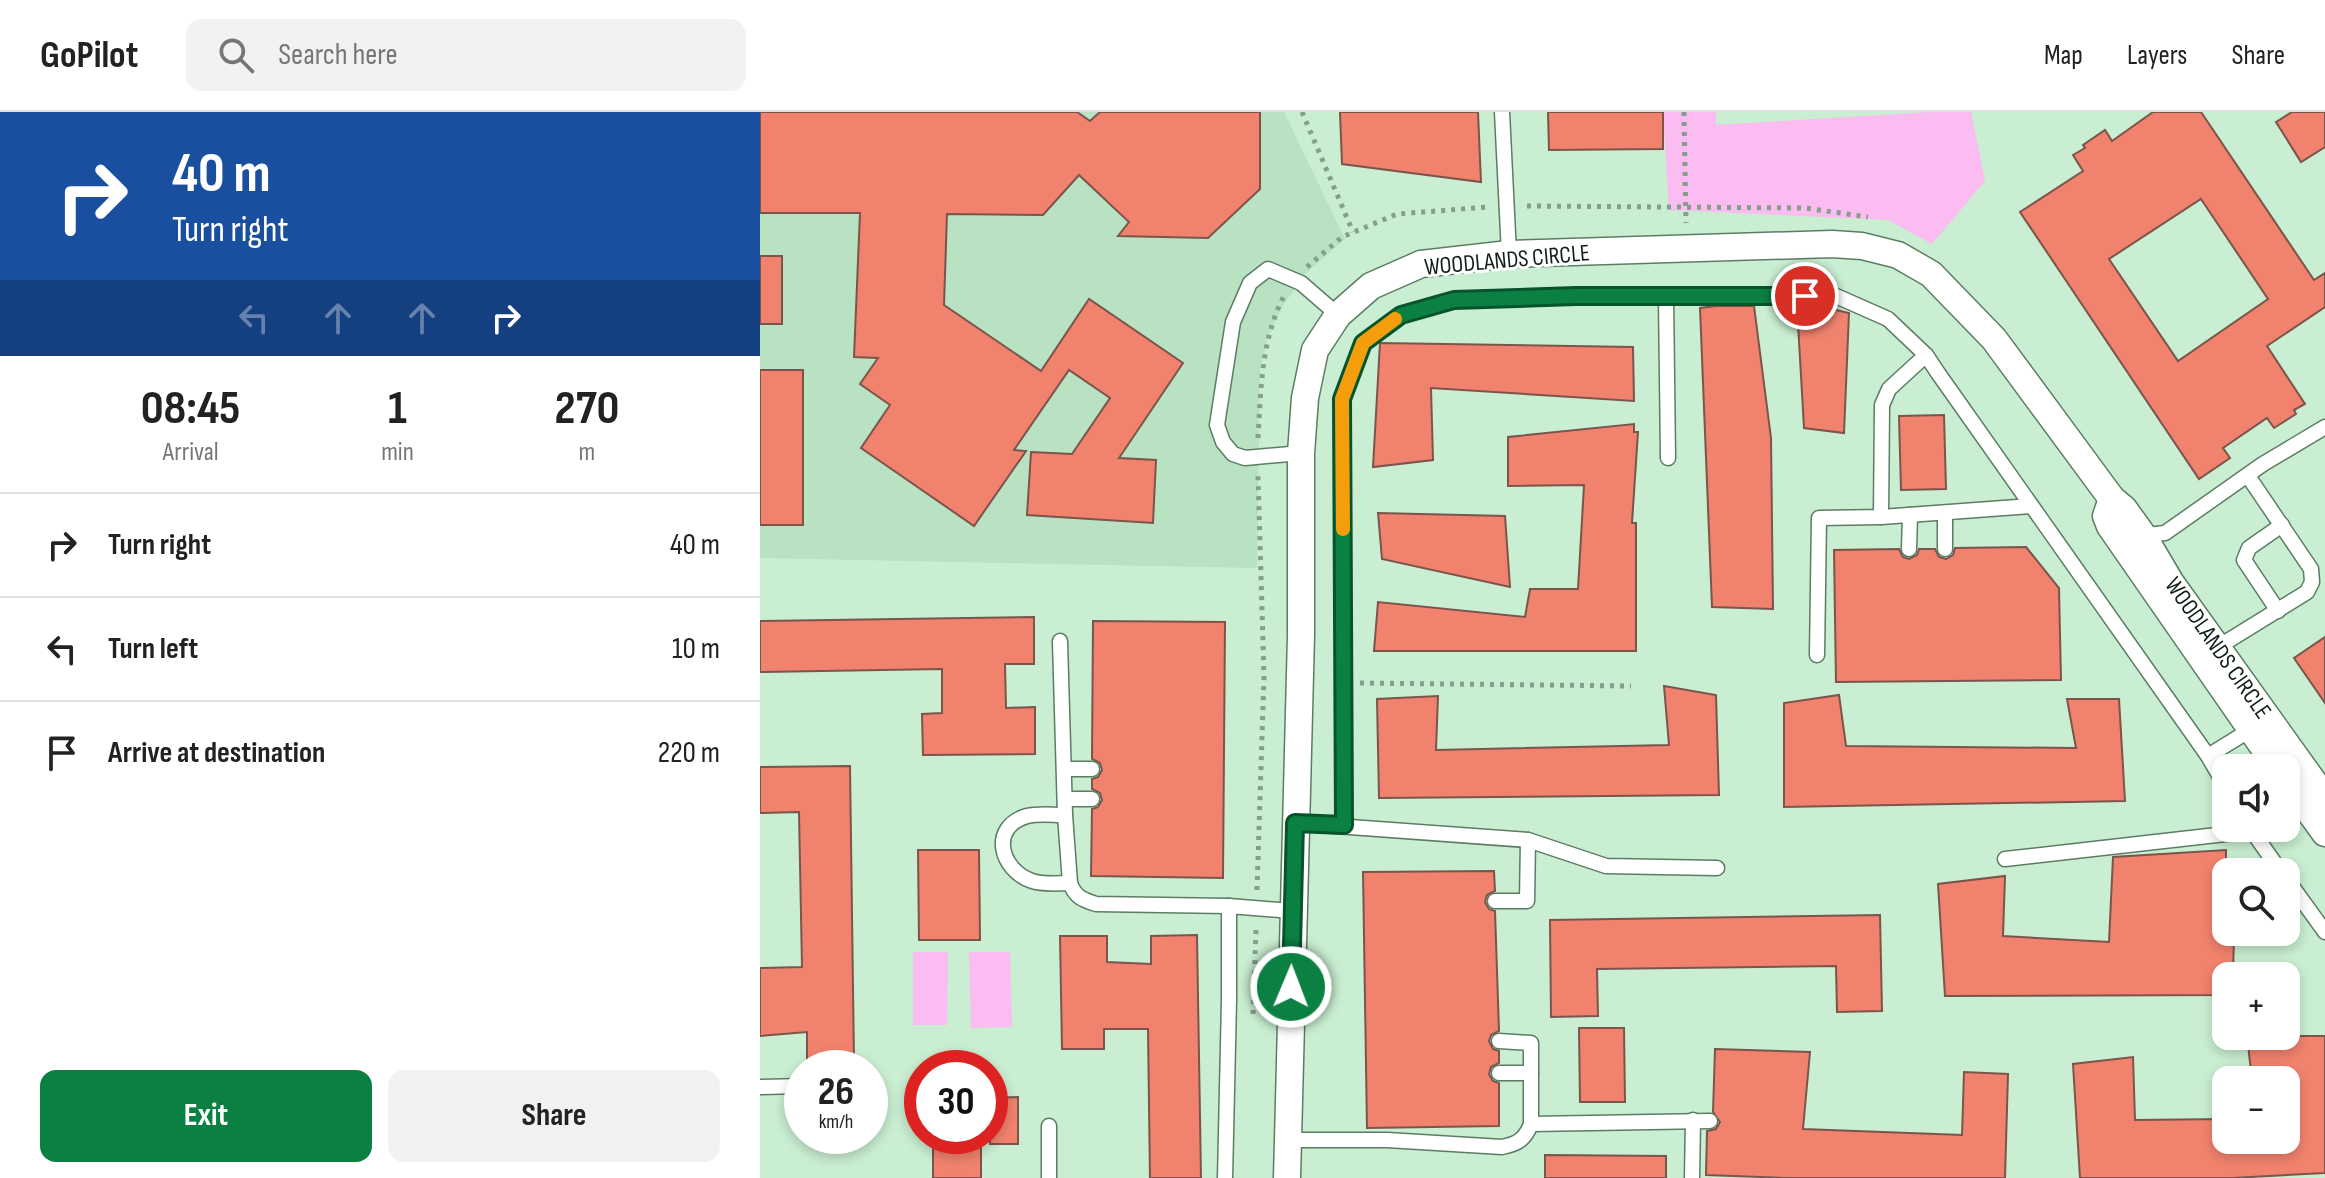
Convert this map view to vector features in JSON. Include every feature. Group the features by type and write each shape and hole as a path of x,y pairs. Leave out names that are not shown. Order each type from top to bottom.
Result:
{"street":[{"name":"WOODLANDS CIRCLE","path":"1287,1178 1301,635 1301,453 1305,398 1315,350 1338,315 1371,286 1421,264 1509,254 1832,244 1862,246 1898,255 1931,274 1994,339 2112,499 2124,509 2132,538 2259,724 2325,798"},
{"name":"WOODLANDS CIRCLE","path":"2132,538 2171,583 2218,647 2272,754"},
{"path":"2300,798 2325,833"}],"lane":[{"path":"1502,112 1509,254"},
{"path":"1301,453 1245,458 1233,454 1223,442 1217,425 1233,322 1250,283 1268,269 1301,283 1338,315"},
{"path":"1344,825 1342,399 1363,343 1401,315 1454,300 1576,296 1836,296 1888,319 1926,355 2212,763"},
{"path":"1666,297 1668,458"},
{"path":"1881,517 1882,405 1889,389 1926,355"},
{"path":"2132,538 2165,533 2325,427"},
{"path":"2218,647 2307,592 2312,582 2311,569 2248,476"},
{"path":"1817,655 1819,518 1881,517 2031,506"},
{"path":"1945,513 1945,549"},
{"path":"1909,549 1910,515"},
{"path":"2278,611 2244,560 2249,548 2282,525"},
{"path":"1060,641 1065,815 1073,892 1081,899 1096,904 1229,906 1292,911"},
{"path":"2208,756 2259,724"},
{"path":"1064,769 1092,769"},
{"path":"1065,799 1092,799"},
{"path":"1065,815 1025,816 1016,821 1007,831 1003,856 1011,868 1030,880 1070,883"},
{"path":"1295,823 1528,840 1606,866 1717,868"},
{"path":"2005,859 2212,835"},
{"path":"1495,901 1527,901 1528,840"},
{"path":"2300,897 2325,932"},
{"path":"1225,1178 1229,906"},
{"path":"1289,1140 1387,1140 1502,1147 1516,1144 1526,1136 1531,1124 1531,1043 1499,1041"},
{"path":"1499,1073 1531,1073"},
{"path":"760,1087 784,1086"},
{"path":"1692,1178 1693,1120"},
{"path":"1531,1124 1710,1121"},
{"path":"1049,1126 1049,1178"}],"path":[{"path":"1302,112 1353,232"},
{"path":"1684,112 1686,248"},
{"path":"1252,1019 1264,677 1257,457 1262,367 1274,315 1293,279 1342,237 1397,214 1506,206 1805,208 1866,216 1880,222"},
{"path":"1343,683 1631,686"}],"shaded area":[{"path":"760,112 1284,112 1345,239 1305,274 1282,307 1268,337 1260,371 1257,568 760,558"},
{"path":"1663,112 1716,112 1716,125 1971,112 1985,181 1932,244 1888,220 1669,210"},
{"path":"913,952 948,952 947,1025 913,1025"},
{"path":"969,952 1010,952 1012,1027 971,1028"}],"building":[{"path":"760,112 1077,112 1090,121 1100,112 1260,112 1260,189 1208,238 1118,236 1129,222 1079,175 1043,215 947,214 944,305 1041,371 1089,299 1183,363 1119,458 1156,460 1153,523 1027,515 1031,452 1072,454 1110,398 1069,370 1014,450 1026,451 974,526 861,448 890,405 860,384 878,358 854,357 860,213 760,213"},
{"path":"1340,112 1478,112 1481,182 1342,164"},
{"path":"1548,112 1663,112 1663,149 1549,150"},
{"path":"2153,112 2201,112 2314,280 2325,273 2325,307 2267,346 2305,404 2274,428 2267,418 2223,448 2230,458 2199,479 2020,212 2083,171 2073,155 2085,148 2083,145 2105,130 2112,141","holes":["2201,199 2268,299 2178,361 2109,259"]},
{"path":"2292,112 2325,112 2325,147 2301,162 2276,122"},
{"path":"760,256 782,256 782,324 760,324"},
{"path":"1754,306 1771,438 1773,609 1712,607 1700,308"},
{"path":"1797,306 1819,306 1849,313 1844,433 1804,428"},
{"path":"1380,343 1633,347 1634,401 1431,388 1433,460 1373,467"},
{"path":"760,370 803,370 803,525 760,525"},
{"path":"1944,415 1946,489 1901,490 1899,416"},
{"path":"1634,424 1634,432 1638,432 1632,523 1636,523 1636,651 1374,651 1378,602 1525,617 1530,589 1578,589 1584,485 1508,486 1508,437"},
{"path":"1378,513 1505,516 1510,587 1382,559"},
{"path":"2026,547 2059,588 2061,680 1836,682 1834,550 1899,549 1903,557 1909,559 1917,555 1919,549 1935,549 1939,557 1946,559 1953,555 1955,548"},
{"path":"1034,617 1034,664 1005,664 1006,708 1035,707 1035,754 923,755 922,714 942,713 942,669 760,672 760,621"},
{"path":"1093,621 1225,622 1223,878 1091,876 1092,809 1098,807 1102,800 1100,793 1092,789 1092,779 1098,777 1102,770 1100,763 1092,759"},
{"path":"2325,637 2325,703 2294,658"},
{"path":"1664,686 1716,695 1719,795 1379,798 1377,699 1438,696 1436,750 1669,745"},
{"path":"1839,695 1846,746 2076,748 2067,699 2119,699 2125,801 1784,807 1784,703"},
{"path":"850,766 854,1050 807,1050 807,1032 760,1036 760,968 802,967 799,812 760,813 760,767"},
{"path":"918,850 979,850 980,940 919,940"},
{"path":"2226,850 2226,858 2212,858 2212,946 2234,946 2233,962 2212,962 2212,995 1945,996 1938,884 2005,876 2003,936 2109,942 2113,857"},
{"path":"1494,871 1495,891 1487,895 1485,902 1489,909 1495,911 1499,1031 1491,1035 1489,1041 1493,1049 1499,1051 1499,1063 1491,1067 1489,1074 1493,1081 1499,1083 1499,1126 1367,1128 1363,872"},
{"path":"1880,915 1882,1011 1837,1012 1836,966 1597,969 1598,1016 1551,1017 1550,920"},
{"path":"1197,935 1201,1178 1150,1178 1148,1029 1104,1029 1104,1049 1062,1049 1060,936 1107,936 1107,962 1151,964 1151,936"},
{"path":"1579,1028 1624,1028 1625,1102 1580,1102"},
{"path":"2300,1036 2325,1036 2325,1173 2232,1178 2080,1178 2073,1064 2133,1057 2135,1120 2212,1119 2212,1154 2300,1154 2300,1066 2250,1066 2249,1050 2300,1050"},
{"path":"1715,1049 1810,1052 1803,1129 1962,1135 1964,1072 2008,1074 2005,1178 1706,1175 1707,1131 1716,1129 1720,1122 1713,1112"},
{"path":"1008,1097 1018,1097 1018,1144 1008,1144"},
{"path":"933,1154 981,1154 981,1178 933,1178"},
{"path":"1545,1155 1666,1156 1666,1178 1545,1178"}],"slow traffic":[{"path":"1343,529 1342,399 1363,343 1395,319"}],"route":[{"path":"1291,987 1295,823 1344,825 1342,399 1363,343 1401,315 1454,300 1576,296 1805,296"}]}
